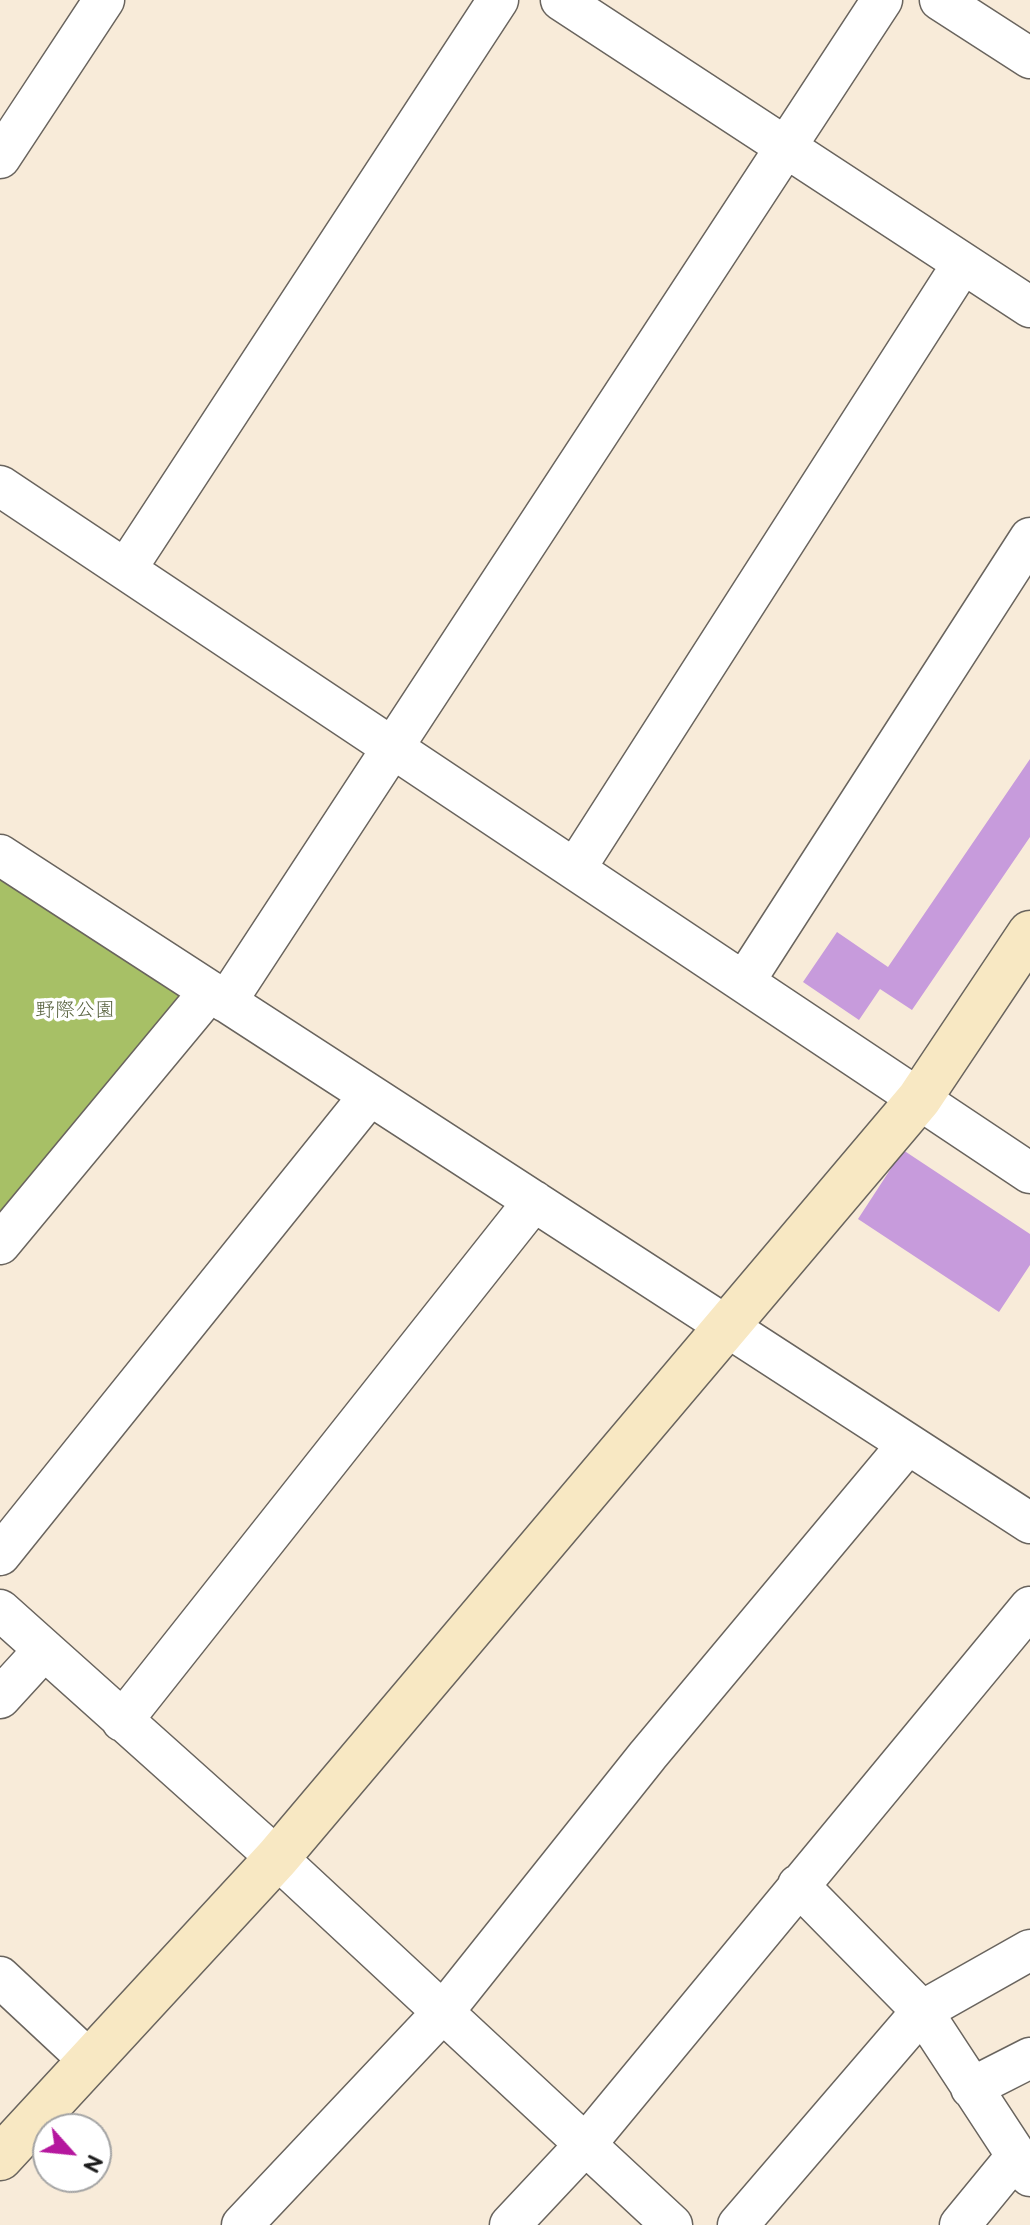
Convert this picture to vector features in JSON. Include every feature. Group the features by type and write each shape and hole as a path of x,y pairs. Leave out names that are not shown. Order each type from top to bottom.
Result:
{"street":[{"path":"0,158 104,0"},
{"path":"126,569 498,0"},
{"path":"561,0 1030,307"},
{"path":"0,1244 218,996 393,747 882,0"},
{"path":"940,0 1030,58"},
{"path":"575,869 963,263"},
{"path":"0,486 1030,1173"},
{"path":"744,982 1030,538"},
{"path":"0,855 1030,1523"},
{"path":"0,2158 277,1858 919,1099 1030,933"},
{"path":"0,1555 370,1095"},
{"path":"122,1721 534,1201"},
{"path":"242,2225 443,2012 658,1743 908,1444"},
{"path":"510,2225 585,2145 1030,1607"},
{"path":"0,1610 277,1858 672,2225"},
{"path":"0,1698 43,1651"},
{"path":"798,1885 922,2011 1022,2167 960,2225"},
{"path":"738,2225 922,2011 1030,1950"},
{"path":"0,1977 90,2061"},
{"path":"971,2088 1030,2058"}],"green space":[{"name":"野際公園","path":"0,874 185,994 0,1221"}],"building":[{"path":"1030,759 1030,837 912,1010 880,989 859,1020 803,982 837,932 888,967"},
{"path":"903,1150 1030,1234 1030,1265 999,1312 858,1219"}]}
